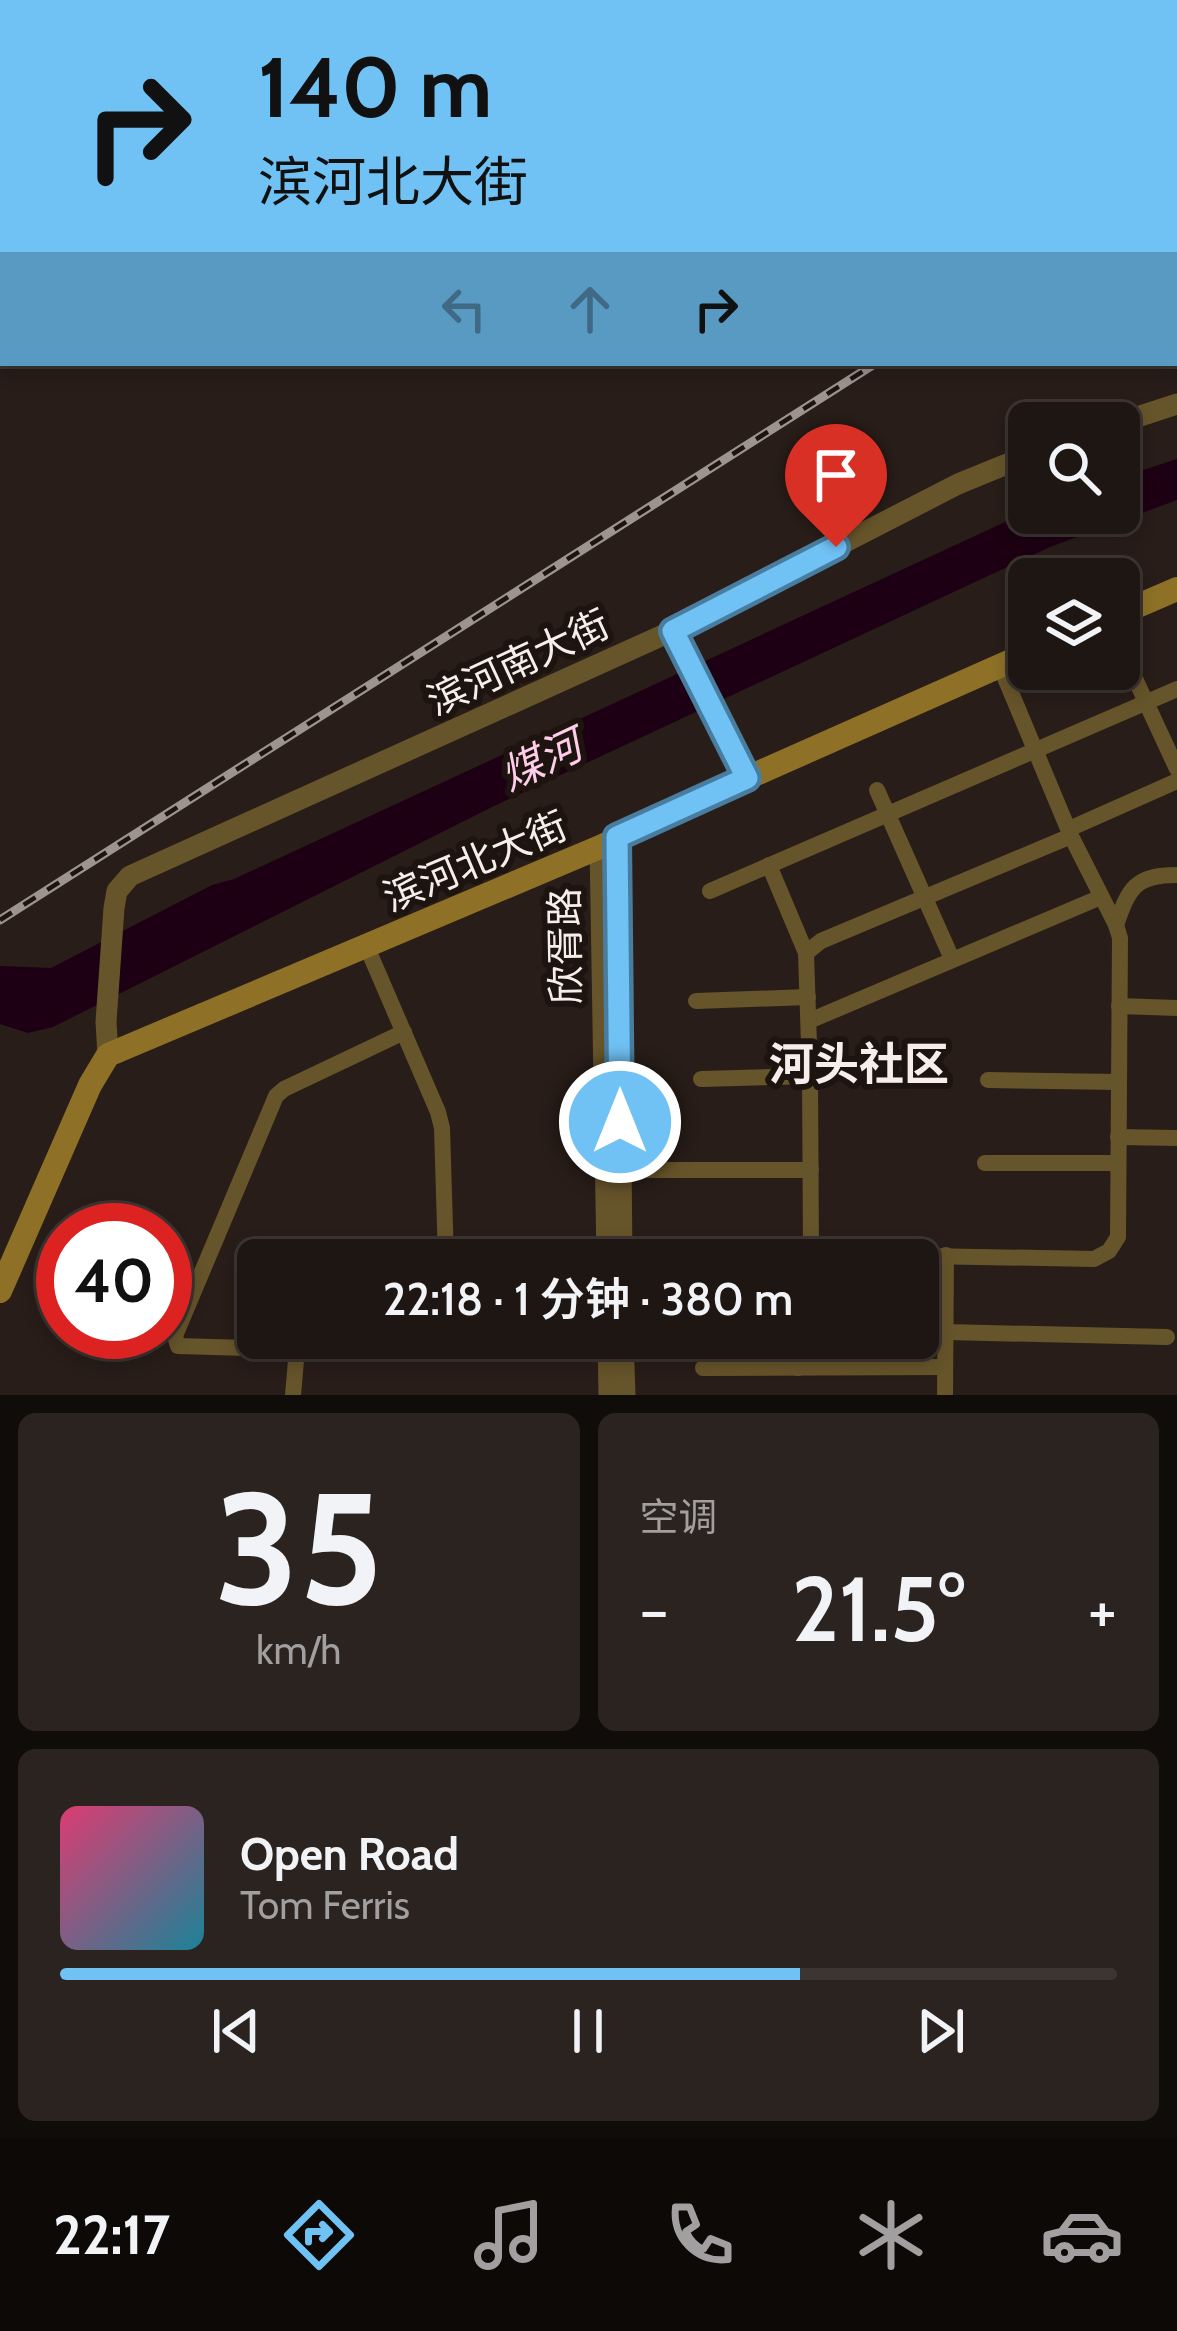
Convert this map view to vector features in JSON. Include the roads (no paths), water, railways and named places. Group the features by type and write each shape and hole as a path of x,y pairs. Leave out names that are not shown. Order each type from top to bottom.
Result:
{"main road":[{"path":"1140,605 1177,589"},
{"name":"滨河北大街","path":"108,1055 609,842 1008,662"},
{"path":"0,1291 90,1085 108,1055"}],"street":[{"path":"1140,416 1177,404"},
{"name":"滨河南大街","path":"108,1055 114,908 117,891 130,876 673,631 1008,463"},
{"path":"673,631 747,778"},
{"path":"939,1255 1094,1259 1109,1251 1118,1237 1120,938 1000,666"},
{"path":"710,891 1177,689"},
{"path":"1140,690 1177,769"},
{"path":"806,953 821,941 1177,781"},
{"path":"878,790 952,959"},
{"name":"欣胥路","path":"609,842 622,1239"},
{"name":"欣胥路","path":"607,1239 609,842"},
{"path":"769,865 806,953 811,1170 808,1239"},
{"path":"1116,925 1126,897 1139,883 1154,875 1177,875"},
{"path":"809,1021 1101,897"},
{"path":"366,945 438,1112 445,1239"},
{"path":"696,1001 808,998"},
{"path":"1119,1006 1177,1008"},
{"path":"237,1347 178,1346 175,1336 276,1096 404,1032"},
{"path":"701,1079 810,1076"},
{"path":"988,1080 1119,1082"},
{"path":"1118,1137 1177,1138"},
{"path":"985,1163 1118,1163"},
{"path":"620,1170 811,1170"},
{"path":"945,1395 946,1255"},
{"path":"945,1333 1166,1337"},
{"path":"293,1395 296,1359"},
{"path":"608,1359 609,1395"},
{"path":"624,1359 625,1395"},
{"path":"798,1359 798,1368"},
{"path":"703,1368 945,1367"}],"water":[{"path":"1177,459 1177,500 1140,514 1140,471"},
{"name":"煤河","path":"1008,521 1008,534 1085,534 1026,558 1008,558 1008,567 492,807 53,1027 28,1033 0,1024 0,966 51,968 212,885 234,879"}],"railway":[{"path":"0,920 871,366"}],"district":[{"name":"河头社区","path":"859,1064"}]}
